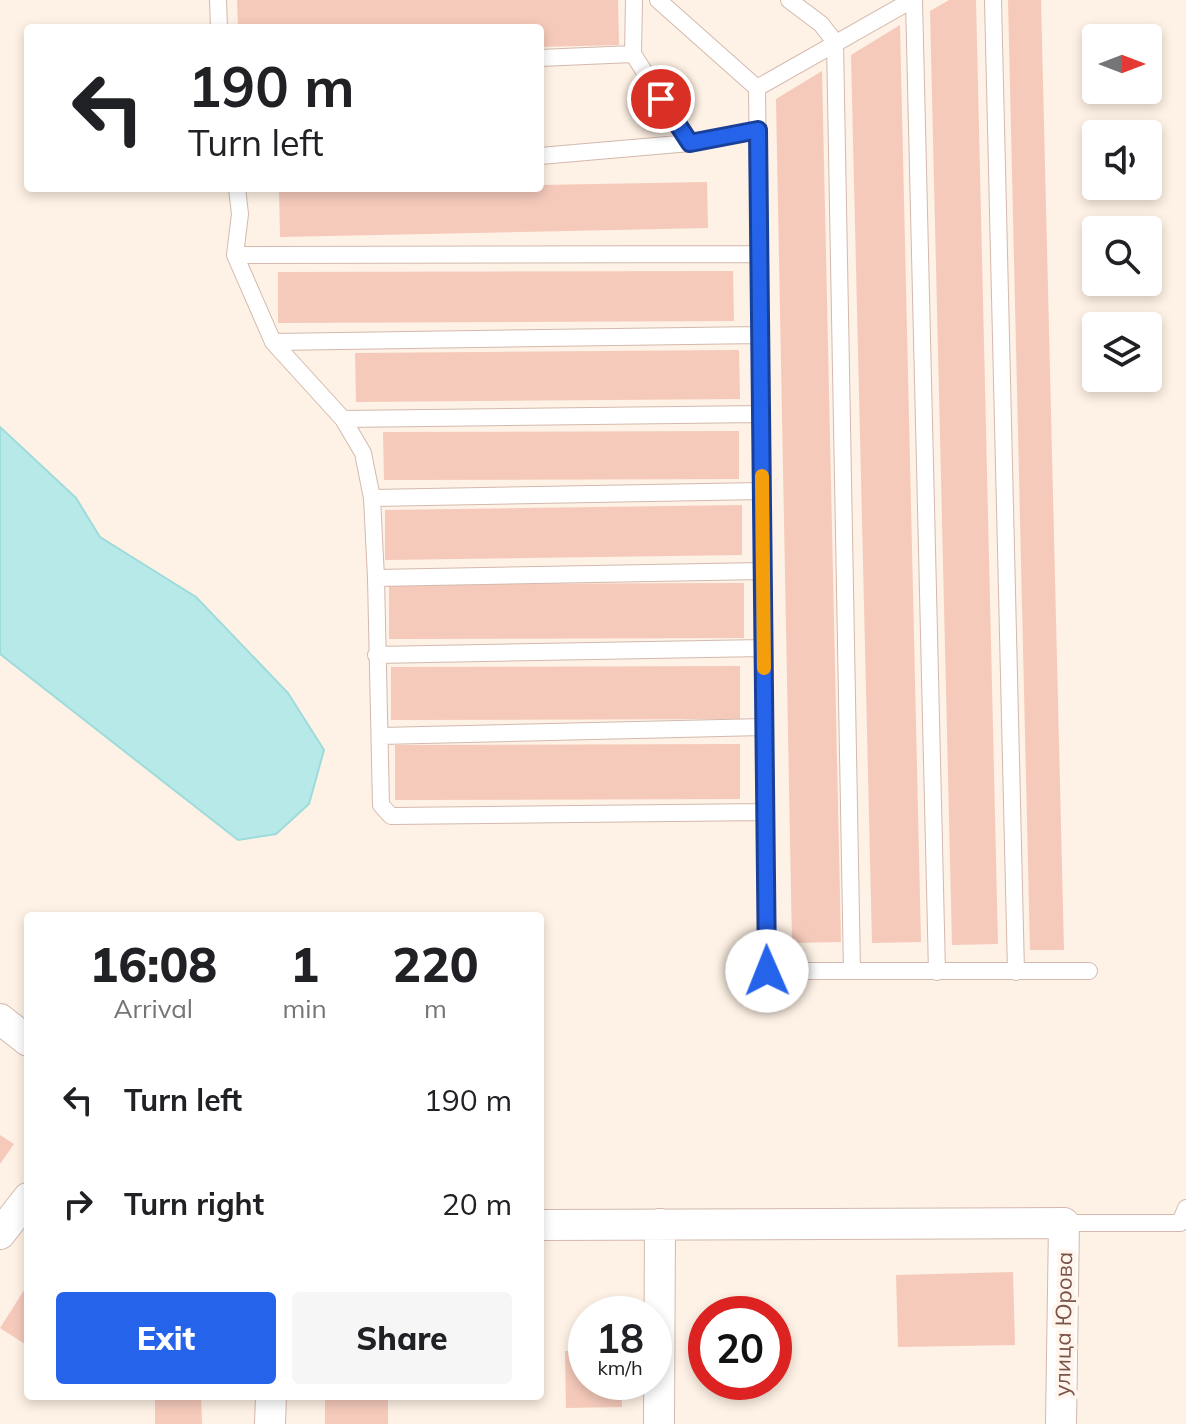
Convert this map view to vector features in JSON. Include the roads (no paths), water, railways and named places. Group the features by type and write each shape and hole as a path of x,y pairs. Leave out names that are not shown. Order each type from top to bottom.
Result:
{"street":[{"path":"0,1019 24,1038"},
{"path":"0,1234 24,1203"},
{"path":"544,1225 1064,1223"},
{"name":"улица Юрова","path":"1061,1424 1064,1223"},
{"path":"659,1424 660,1224"},
{"path":"270,1424 271,1400"}],"lane":[{"path":"218,0 219,24"},
{"path":"634,0 633,54 690,143"},
{"path":"658,0 757,88 767,971 1089,971"},
{"path":"789,0 821,24 835,42 852,971"},
{"path":"757,88 913,0 937,972"},
{"path":"993,0 1016,972"},
{"path":"544,58 633,54"},
{"path":"544,156 690,143 758,130"},
{"path":"237,192 240,214 235,255 273,342 343,419 363,453 372,498 381,805 391,816 765,812"},
{"path":"235,255 759,254"},
{"path":"273,342 760,335"},
{"path":"343,419 761,414"},
{"path":"372,498 762,491"},
{"path":"376,578 763,571"},
{"path":"376,655 763,648"},
{"path":"380,736 764,727"},
{"path":"1064,1223 1184,1222"}],"water":[{"path":"0,427 76,498 100,537 196,597 288,693 324,750 309,804 276,834 238,840 0,654"}]}
